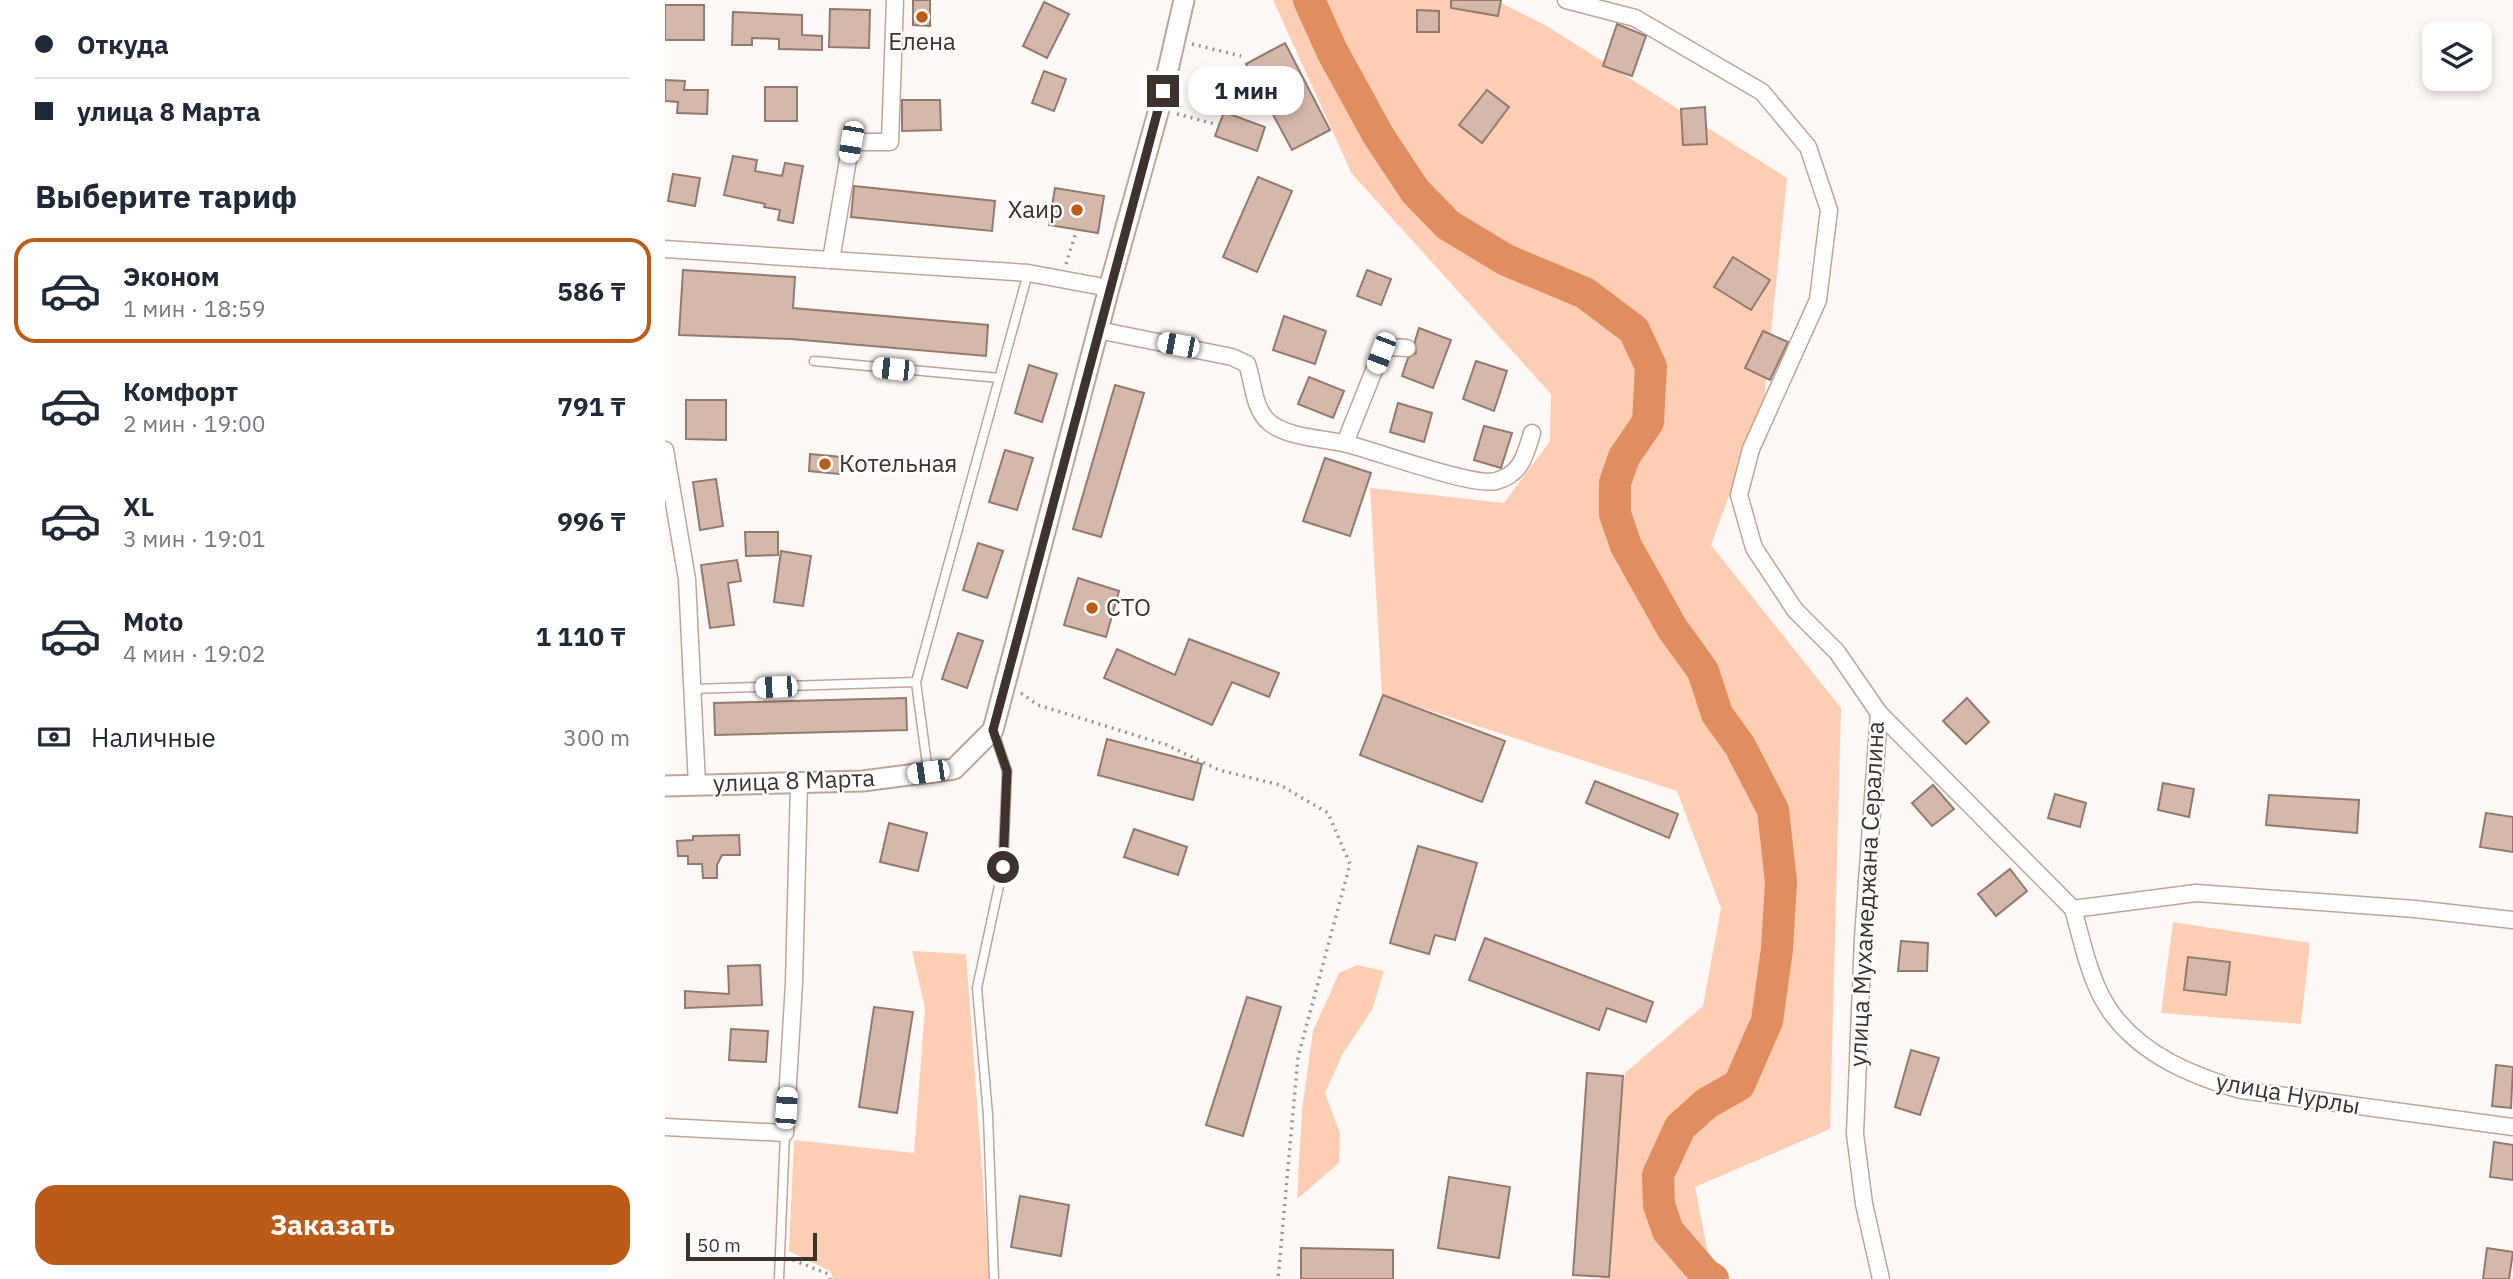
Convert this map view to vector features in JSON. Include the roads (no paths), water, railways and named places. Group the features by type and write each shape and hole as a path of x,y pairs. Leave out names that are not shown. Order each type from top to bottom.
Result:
{"street":[{"path":"831,260 851,142 890,142 895,0"},
{"name":"улица 8 Марта","path":"665,786 863,781 954,769 993,730 1159,109 1184,0"},
{"name":"улица Мухамеджана Сералина","path":"1566,0 1635,18 1762,92 1808,147 1829,210 1818,300 1751,449 1739,495 1754,548 1795,610 1837,652 1879,713 1863,938 1855,1133 1864,1204 1881,1279"},
{"path":"665,249 1028,273 1109,288"},
{"path":"1098,330 1232,357 1247,364 1259,410 1271,424 1288,432 1345,443 1466,478 1494,482 1512,475 1522,465 1532,433"},
{"path":"1345,443 1381,353 1389,347 1407,348"},
{"path":"665,450 687,579 697,785"},
{"name":"улица Нурлы","path":"1879,713 2073,909 2090,968 2112,1014 2140,1042 2174,1066 2206,1080 2241,1090 2513,1126"},
{"path":"665,1127 785,1133 794,983 799,783"},
{"path":"2073,909 2196,893 2415,909 2513,920"}],"lane":[{"path":"928,772 916,682 1028,273"},
{"path":"814,361 999,378"},
{"path":"692,689 916,682"},
{"path":"993,730 1007,771 1003,867 977,988 988,1115 994,1279"},
{"path":"779,1279 785,1133"}],"waterway":[{"path":"1309,0 1332,51 1378,135 1415,191 1448,225 1506,260 1585,293 1634,330 1651,367 1648,422 1624,457 1615,483 1615,514 1626,546 1672,628 1703,671 1717,714 1740,746 1773,810 1781,882 1777,949 1767,1021 1739,1085 1707,1103 1680,1127 1658,1175 1659,1205 1668,1231 1706,1275 1713,1279"}],"place":[{"name":"Елена","path":"922,17"},
{"name":"Хаир","path":"1077,210"},
{"name":"Котельная","path":"825,464"},
{"name":"СТО","path":"1092,608"}]}
